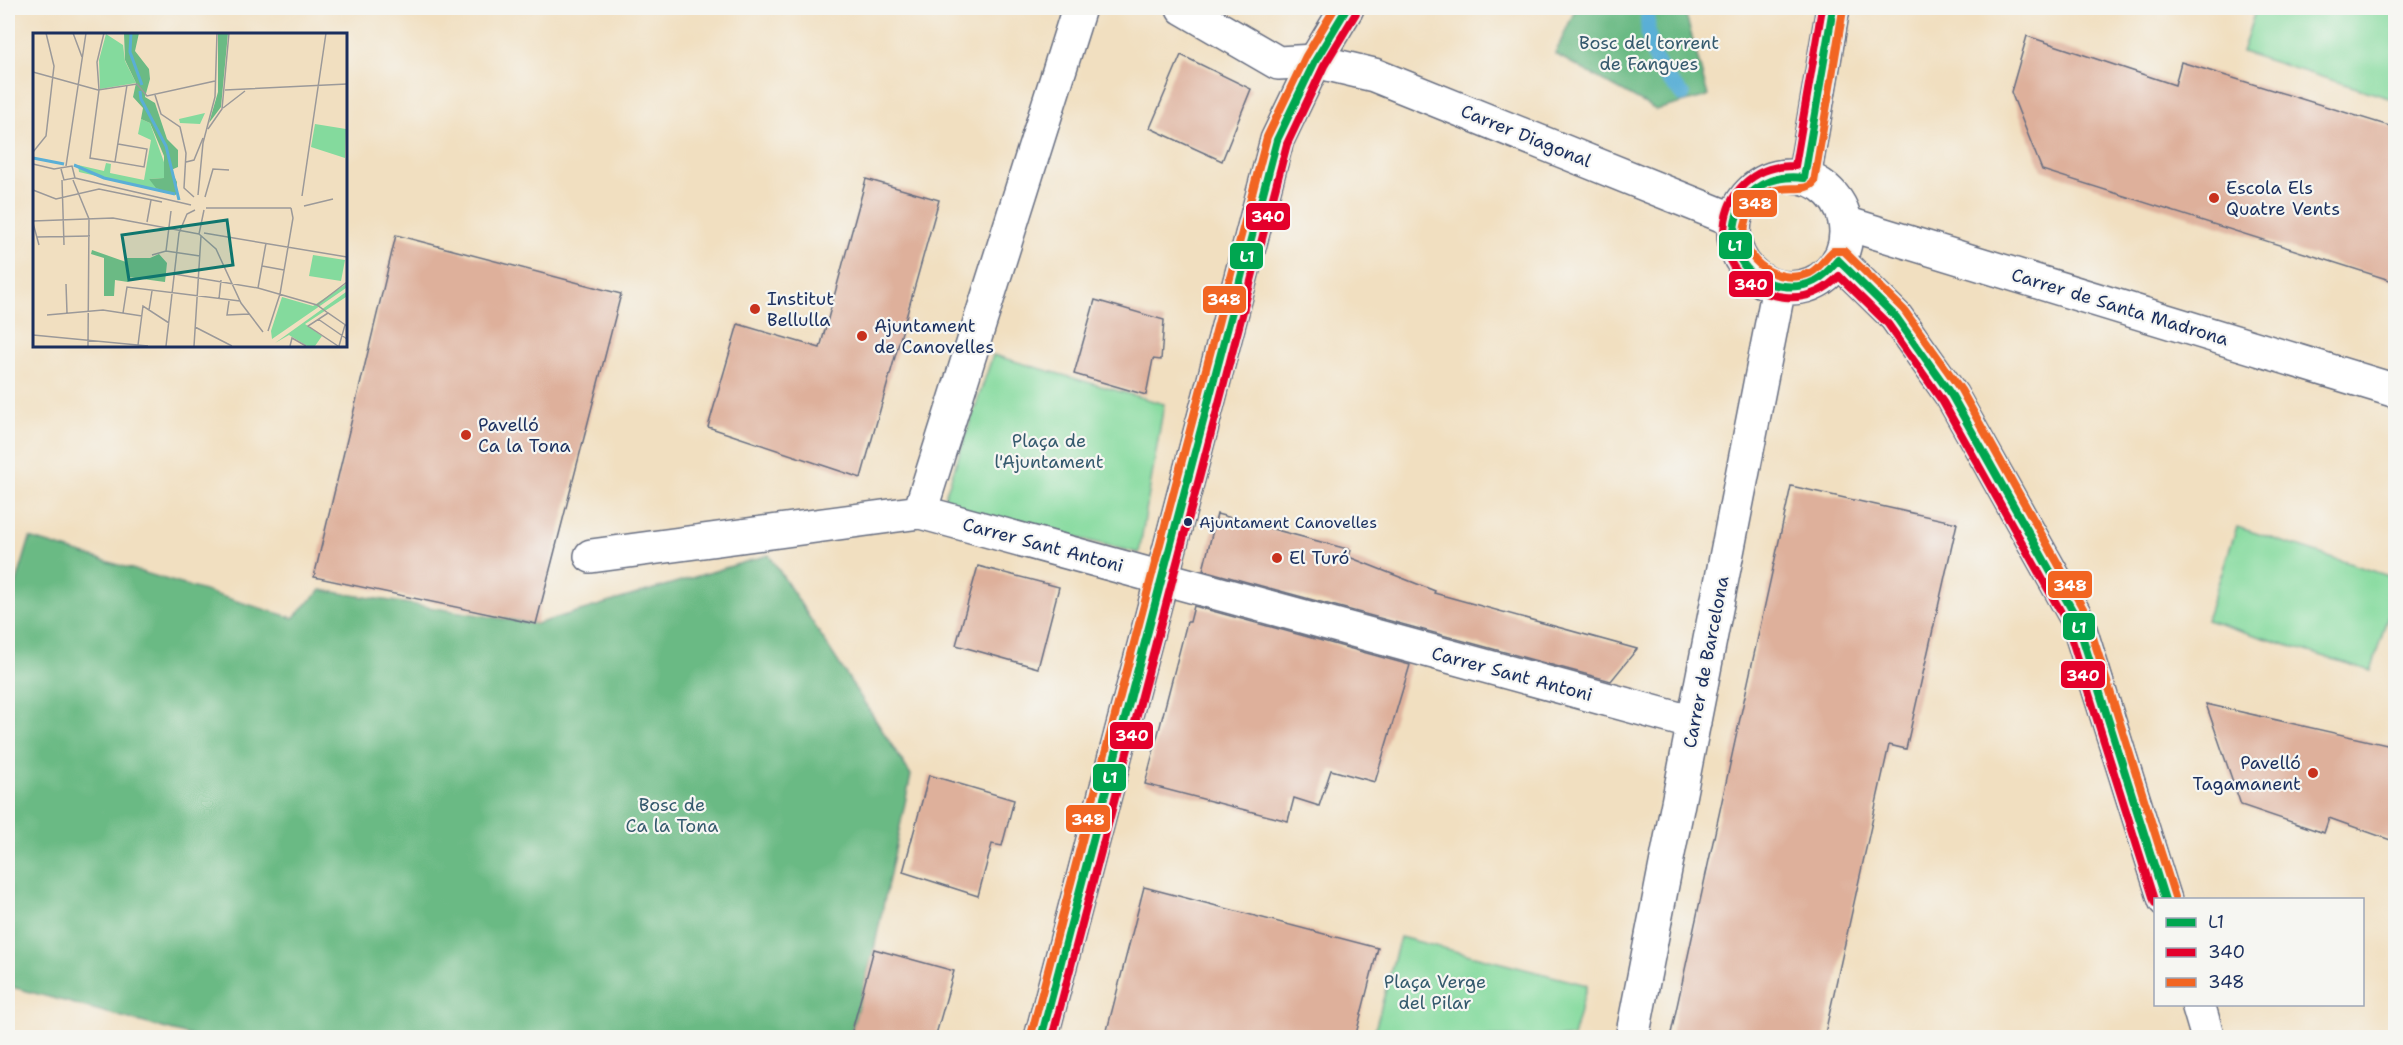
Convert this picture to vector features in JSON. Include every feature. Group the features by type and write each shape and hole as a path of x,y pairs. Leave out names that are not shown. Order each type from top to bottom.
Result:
{"street":[{"path":"920,512 1078,8"},
{"name":"Carrer Diagonal","path":"1183,8 1278,63 1315,61 1374,75 1734,220"},
{"path":"1041,1038 1277,140 1315,61 1347,8"},
{"path":"1804,178 1833,8"},
{"path":"1789,175 1804,178 1822,186 1836,200 1845,223 1845,242 1838,260 1822,278 1805,286 1779,287 1761,281 1746,267 1740,258 1734,239 1734,220 1740,205 1752,190 1769,179 1789,175"},
{"name":"Carrer de Santa Madrona","path":"1845,223 2396,391"},
{"path":"1838,260 1896,316 1952,396 2076,616 2164,898"},
{"name":"Carrer de Barcelona","path":"1632,1038 1779,287"},
{"name":"Carrer Sant Antoni","path":"591,556 920,512 1694,723"},
{"path":"2198,1006 2208,1038"}],"green space":[{"name":"Bosc del torrent de Fangues","path":"1576,8 1684,8 1708,96 1656,110 1555,54"},
{"path":"2256,8 2395,8 2395,100 2242,52"},
{"name":"Plaça de l'Ajuntament","path":"993,355 1164,404 1139,553 942,505"},
{"path":"2237,527 2395,578 2395,592 2371,671 2206,620"},
{"name":"Bosc de Ca la Tona","path":"30,538 293,618 321,590 536,624 769,555 911,775 874,949 850,1037 196,1037 8,986 8,612"},
{"name":"Plaça Verge del Pilar","path":"1400,937 1587,985 1573,1037 1373,1037"}],"building":[{"path":"2027,36 2175,85 2181,62 2396,128 2396,282 2042,170 2011,92"},
{"path":"1181,55 1251,89 1222,161 1150,128"},
{"name":"Ajuntament de Canovelles","path":"866,179 939,200 861,478 708,427 738,324 820,348"},
{"name":"Pavelló Ca la Tona","path":"396,235 621,294 536,624 314,577"},
{"path":"1095,300 1164,320 1161,360 1153,359 1146,395 1074,374"},
{"path":"1791,486 1957,523 1906,749 1889,745 1824,1038 1670,1038"},
{"path":"1217,514 1351,550 1349,557 1435,591 1434,593 1637,649 1611,681 1203,570"},
{"path":"978,566 1059,587 1038,668 956,645"},
{"path":"1194,606 1410,665 1375,782 1331,770 1319,806 1294,798 1288,821 1145,784 1187,622 1190,622"},
{"name":"Pavelló Tagamanent","path":"2206,704 2396,747 2396,842 2329,818 2324,833 2241,805"},
{"path":"929,775 1014,800 1002,846 992,844 978,896 903,872"},
{"path":"1144,887 1378,948 1355,1038 1105,1038"},
{"path":"874,949 954,971 935,1038 850,1038"}],"waterway":[{"path":"1648,8 1648,34 1654,56 1665,76 1683,95"}],"transit line":[{"name":"348","path":"1031,1035 1267,137 1306,56 1335,8"},
{"name":"L1","path":"1041,1038 1277,140 1315,61 1347,8"},
{"name":"340","path":"1822,8 1795,166 1766,170 1744,184 1730,204 1724,227 1727,251 1737,272 1757,289 1785,297 1800,297 1815,293 1828,286 1839,276 1888,324 1943,402 2066,621 2154,900"},
{"name":"L1","path":"1833,8 1804,178 1776,179 1755,189 1741,205 1735,225 1735,246 1744,265 1759,279 1783,286 1800,286 1814,281 1838,260 1896,317 1952,396 2076,617 2164,898"},
{"name":"348","path":"1843,10 1814,182 1809,186 1783,189 1763,195 1754,204 1747,218 1744,232 1746,244 1760,265 1783,276 1810,273 1820,266 1833,251 1844,251 1904,310 1961,390 2085,612 2175,897"},
{"name":"340","path":"1052,1038 1287,144 1324,66 1356,13"}],"place":[{"name":"Escola Els Quatre Vents","path":"2214,198"},
{"name":"Institut Bellulla","path":"755,309"},
{"name":"Ajuntament de Canovelles","path":"862,336"},
{"name":"Pavelló Ca la Tona","path":"466,435"},
{"name":"Ajuntament Canovelles","path":"1188,522"},
{"name":"El Turó","path":"1277,558"},
{"name":"Pavelló Tagamanent","path":"2313,773"}]}
